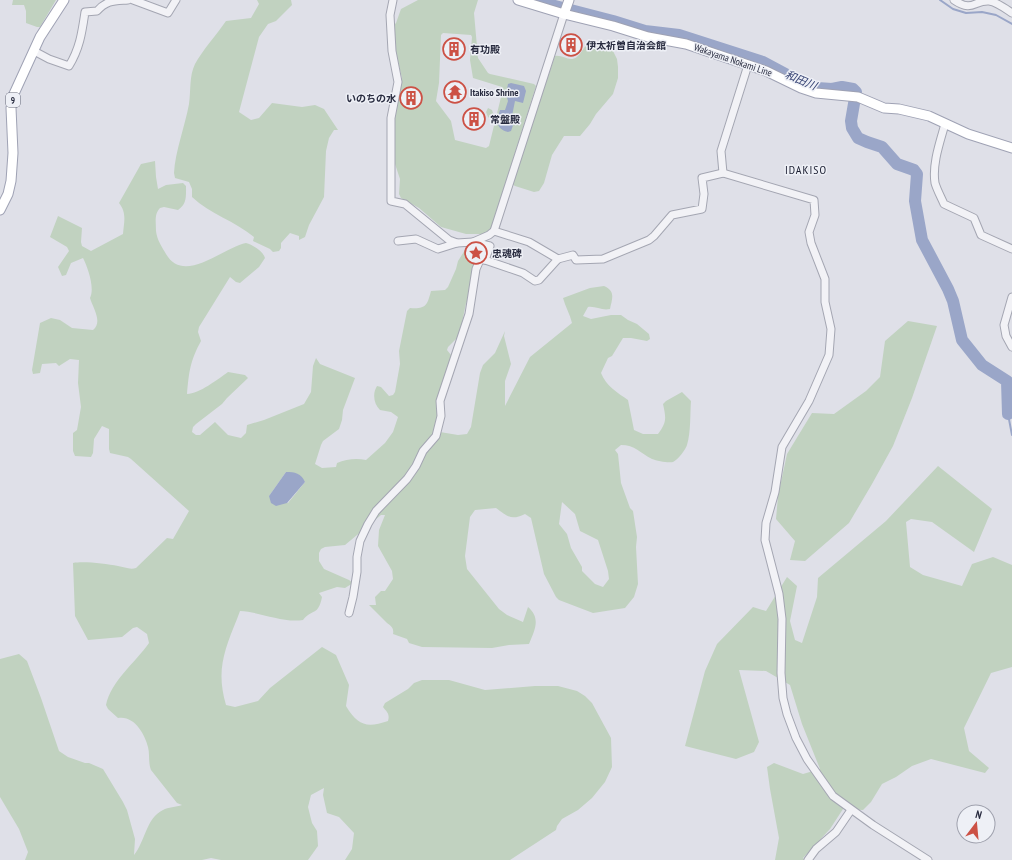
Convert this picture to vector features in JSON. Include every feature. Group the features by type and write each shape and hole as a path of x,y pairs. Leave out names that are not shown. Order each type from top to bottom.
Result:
{"main road":[{"name":"9","path":"0,210 8,194 11,181 13,153 11,108 14,96 43,32 64,0"},
{"name":"Wakayama Nokami Line","path":"518,0 566,8 613,26 648,37 686,44 780,76 801,88 816,94 856,97 884,108 899,109 930,116 968,134 1012,148"}],"street":[{"path":"34,51 48,59 70,66 82,39 85,12 97,11 103,4 108,2 128,0"},
{"path":"133,0 168,13 176,0"},
{"path":"393,0 390,15 392,51 398,82 391,123 391,201 405,204 449,240 457,243"},
{"path":"954,0 966,6 991,1 1012,13"},
{"path":"473,242 489,235 494,231 566,8"},
{"path":"723,173 721,151 748,65"},
{"path":"945,124 938,147 935,174 936,185 944,204 974,218 981,235 1012,249"},
{"path":"349,613 357,572 356,556 360,541 368,524 376,511 407,479 416,466 423,451 436,436 441,416 440,401 469,314 476,269 480,260 485,260 523,273 537,281 558,259 573,255 576,260 603,259 649,240 672,215 702,209 704,194 702,178 723,173 814,200 815,215 809,232 811,243 825,279 825,302 832,329 829,355 809,401 782,447 775,492 766,523 765,532 765,540 779,594 782,619 781,673 783,698 796,738 807,760 833,796 850,810 928,860"},
{"path":"494,231 529,242 558,259"},
{"path":"398,241 416,240 438,249 457,243 473,242 490,246 485,260"},
{"path":"1012,297 1004,325 1006,336 1012,347"},
{"path":"808,860 816,849 836,832 850,810"}],"green space":[{"path":"13,0 56,0 40,27 37,27 26,23 26,11 24,5 12,5"},
{"path":"257,0 291,0 292,5 276,21 268,24 259,37 239,112 251,120 259,118 272,103 302,107 315,105 324,109 338,130 334,130 329,138 326,151 324,197 309,225 305,237 299,240 299,236 290,233 281,243 281,248 279,251 273,252 253,241 254,237 247,231 199,203 192,197 192,189 189,182 175,178 174,173 176,156 189,104 191,79 195,64 226,21 251,18 259,4"},
{"path":"418,0 478,0 474,13 478,58 488,73 534,84 536,86 491,229 487,234 466,234 441,227 419,208 401,198 399,194 400,179 394,161 394,127 395,112 402,78 394,46 394,25 401,9","holes":["443,33 471,35 470,60 473,78 502,87 503,89 489,146 486,148 455,140 451,121 436,101 439,83 441,35"]},
{"path":"588,44 607,48 613,51 617,59 618,78 613,94 580,136 564,136 552,155 544,183 539,191 534,192 515,186 512,184 555,56 574,59"},
{"path":"488,108 492,110 494,116 492,120 488,117 486,112"},
{"path":"155,161 158,189 166,185 183,183 186,186 185,200 181,208 178,210 164,207 160,208 156,216 157,237 166,254 174,263 183,266 204,262 236,246 246,243 252,245 264,255 265,258 259,267 240,283 236,282 230,277 199,327 198,332 201,341 194,355 188,379 187,394 203,389 228,372 245,375 248,378 222,404 193,427 192,432 196,435 200,435 215,422 228,435 241,438 246,433 247,425 304,404 311,392 313,366 316,358 320,364 355,378 343,410 339,429 323,441 315,464 322,468 336,467 337,463 344,461 355,459 366,460 385,443 393,432 398,417 391,412 380,410 375,402 374,396 377,386 381,387 389,396 393,395 395,392 400,364 399,351 407,311 410,308 425,306 431,291 445,290 448,287 458,261 465,250 476,248 481,255 477,272 476,293 466,303 460,333 447,350 451,355 452,360 440,414 440,432 458,435 467,434 471,427 480,373 483,365 495,353 505,331 504,336 511,364 505,381 505,406 530,357 572,323 563,298 590,288 604,286 612,293 610,309 588,307 583,316 591,319 611,315 621,315 637,324 649,334 650,339 647,341 623,338 612,356 608,358 601,373 606,382 616,392 628,400 634,430 643,434 658,434 664,423 665,416 663,404 666,401 682,392 691,401 690,429 687,445 682,454 675,461 662,462 654,460 626,445 621,445 615,450 618,454 621,483 630,508 633,511 637,537 636,547 638,584 634,597 625,608 593,613 559,600 544,574 531,518 525,514 516,517 509,517 496,508 475,510 470,517 465,556 467,569 499,609 507,615 523,622 528,607 532,611 536,624 529,644 492,648 422,647 409,643 407,639 393,634 393,629 391,626 369,605 376,605 375,597 381,591 385,591 393,579 392,571 378,546 379,530 385,515 381,515 345,545 325,547 321,549 319,553 319,561 324,569 353,583 345,588 337,587 319,593 322,597 319,607 317,610 306,616 303,620 295,621 279,619 256,613 240,611 228,641 222,671 223,693 226,705 235,707 258,701 270,688 322,647 336,655 349,685 346,706 350,713 359,721 369,725 388,721 389,719 387,712 383,707 385,703 408,689 414,683 422,680 449,680 485,690 535,686 558,686 577,691 585,696 592,703 611,738 612,767 605,782 592,798 578,810 562,819 556,830 510,860 345,860 352,849 354,833 339,817 327,813 323,795 324,788 311,795 308,807 312,823 317,831 318,846 308,860 221,860 211,858 202,860 25,860 28,852 19,829 0,797 0,659 19,654 27,661 59,751 68,757 103,769 127,810 135,839 134,855 141,844 149,824 157,814 165,809 182,805 177,803 151,770 147,742 138,726 129,719 118,718 108,709 106,705 118,680 149,643 147,634 137,627 133,628 122,637 88,640 75,616 73,563 96,563 134,569 167,538 173,539 189,511 131,459 110,453 109,429 102,426 94,439 93,453 91,457 75,456 73,451 73,433 77,430 81,407 78,383 79,360 70,359 59,366 56,363 42,364 40,373 33,374 32,370 40,323 51,318 60,320 72,328 93,330 97,323 90,298 92,289 90,278 83,258 71,263 66,275 62,276 58,267 69,251 67,247 50,237 58,216 82,228 82,246 91,251 123,234 124,214 119,203 141,164","holes":["286,472 305,482 288,503 269,496","562,502 575,514 580,531 598,540 608,571 609,579 603,587 595,584 582,571 582,567 571,548 567,534 559,524"]},
{"path":"908,321 937,326 912,398 893,446 849,523 805,561 790,560 795,541 776,519 778,496 787,454 812,413 834,414 866,391 880,377 885,341"},
{"path":"938,466 992,509 974,552 932,522 911,519 906,522 910,567 923,575 962,586 972,564 993,557 1012,565 1012,667 991,673 964,728 969,751 989,768 985,773 931,759 912,766 896,777 882,784 871,802 863,810 843,809 830,829 803,858 805,860 775,860 779,838 767,767 774,763 803,774 820,769 802,724 790,685 766,671 739,670 759,742 754,752 736,759 685,746 705,671 717,644 753,607 766,611 787,577 797,586 790,621 795,640 802,643 817,597 818,578 886,521"}],"water":[{"path":"511,83 524,86 526,91 523,103 515,101 512,116 516,117 511,131 508,132 499,127 498,118 500,110 505,110 508,101 506,94 508,84"},
{"path":"286,472 297,474 302,477 305,482 287,503 276,506 271,503 269,496"}],"waterway":[{"name":"和田川","path":"538,0 645,31 679,35 763,62 806,85 817,88 832,89 842,87 853,89 856,92 851,121 852,128 858,138 882,147 897,164 914,170 917,174 915,201 922,240 953,301 962,340 982,365 1007,381 1008,414"},
{"path":"940,0 953,9 966,13 982,12 996,15 1012,24"},
{"name":"和田川","path":"1008,414 1012,435"}],"place":[{"name":"伊太祈曽自治会館","path":"571,45"},
{"name":"有功殿","path":"454,49"},
{"name":"Itakiso Shrine","path":"455,92"},
{"name":"いのちの水","path":"411,98"},
{"name":"常盤殿","path":"474,119"},
{"name":"忠魂碑","path":"476,253"}],"district":[{"name":"IDAKISO","path":"806,169"}]}
